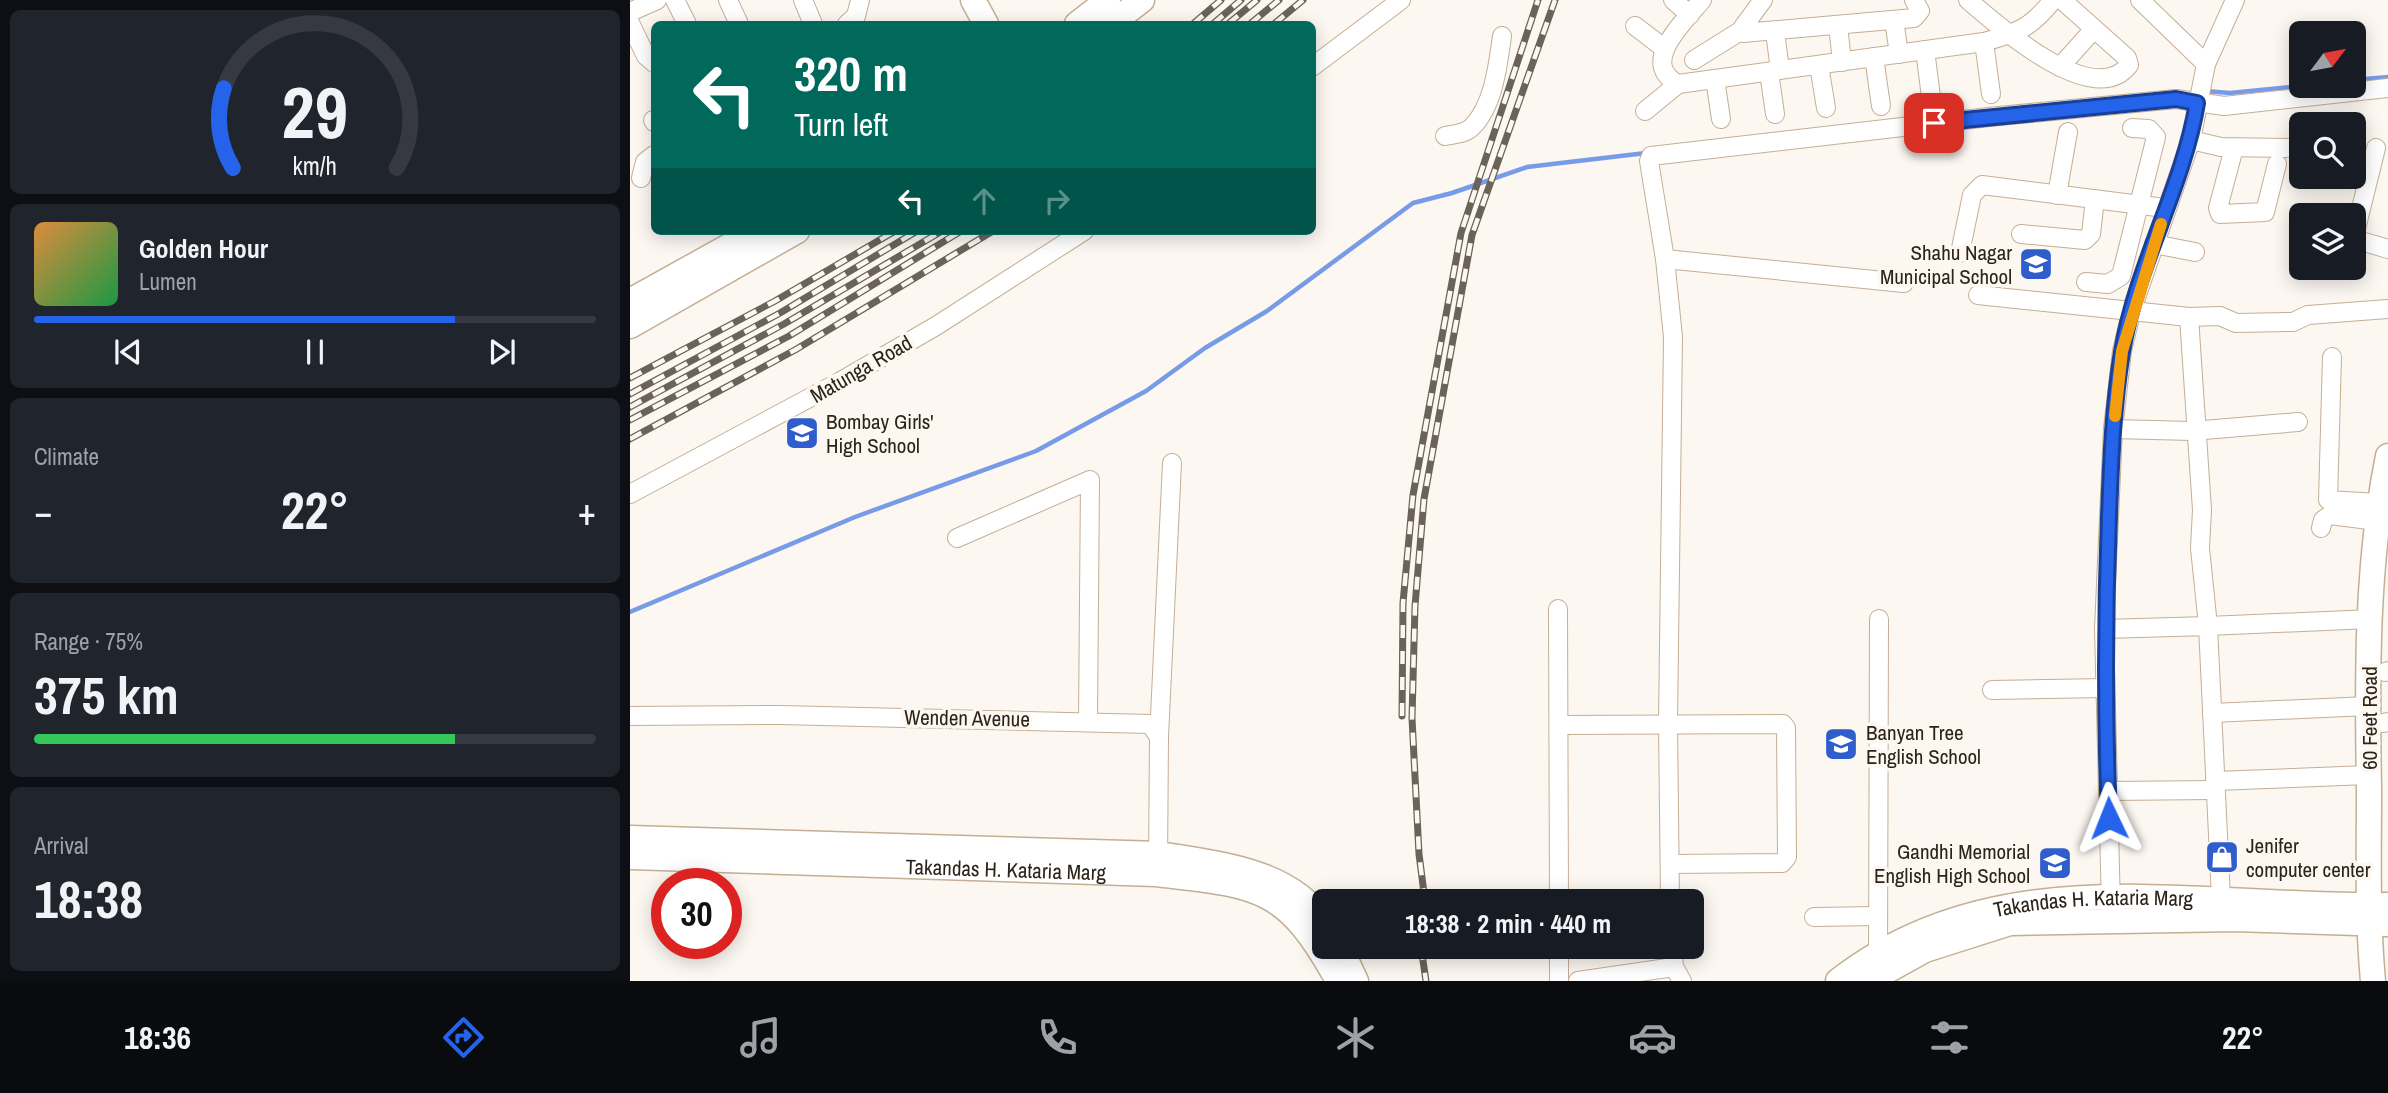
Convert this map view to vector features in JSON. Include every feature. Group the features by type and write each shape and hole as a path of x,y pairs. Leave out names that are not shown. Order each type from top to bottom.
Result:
{"main road":[{"path":"972,0 984,21"},
{"path":"1085,21 1142,0"},
{"path":"630,326 708,271 746,235"},
{"path":"630,301 708,271 788,235"},
{"name":"60 Feet Road","path":"2373,981 2382,913 2378,512 2388,456"},
{"name":"60 Feet Road","path":"2379,625 2387,671 2368,775 2382,913"},
{"name":"Takandas H. Kataria Marg","path":"630,838 1233,867 1269,878 1298,907 1338,981"},
{"name":"Takandas H. Kataria Marg","path":"630,857 1158,864"},
{"name":"Takandas H. Kataria Marg","path":"2111,909 2221,898 2276,911"},
{"name":"Takandas H. Kataria Marg","path":"1838,981 1875,969 1924,929 1980,910 2026,902 2111,909 2382,913"},
{"name":"Takandas H. Kataria Marg","path":"1298,907 1312,909"},
{"path":"1346,959 1356,981"}],"street":[{"path":"630,12 657,0"},
{"path":"675,0 688,21"},
{"path":"682,0 689,21"},
{"path":"728,0 738,21"},
{"path":"803,0 812,21"},
{"path":"850,21 856,16 860,0"},
{"path":"1316,64 1401,0"},
{"path":"1672,0 1690,15"},
{"path":"1678,84 1664,74 1661,63 1665,49 1702,0"},
{"path":"1694,60 1742,30 1763,0"},
{"path":"1968,0 2008,35 2084,77 2106,79 2126,69 2129,65 2127,58 2062,0"},
{"path":"1645,111 1678,84 1984,42 2028,27 2053,0"},
{"path":"2140,0 2206,64"},
{"path":"2111,909 2104,629 2113,429 2122,351 2132,309 2165,208 2191,140 2206,64 2235,0"},
{"path":"1742,30 1748,34 1914,18 1920,11 1919,1"},
{"path":"1894,20 1899,54"},
{"path":"630,23 646,56 651,60"},
{"path":"1838,25 1842,62"},
{"path":"1636,26 1665,49"},
{"path":"2060,66 2094,29"},
{"path":"1775,32 1775,114"},
{"path":"1445,136 1472,127 1482,110 1497,73 1502,36"},
{"path":"1984,42 1991,94"},
{"path":"1925,50 1931,97"},
{"path":"1874,57 1881,106"},
{"path":"1819,65 1826,108"},
{"path":"1715,79 1721,119"},
{"path":"1670,889 1668,723 1673,337 1665,259 1649,161 1656,154 2003,115 2176,99 2224,106 2388,88"},
{"path":"2086,282 2108,284 2119,280 2156,137 2149,129 2132,128"},
{"path":"2057,195 2068,132"},
{"path":"2191,140 2234,148 2289,148"},
{"path":"2234,148 2217,208 2220,214 2265,212 2277,164"},
{"path":"2363,203 2376,148"},
{"path":"641,178 645,162 651,157"},
{"path":"1960,253 1972,195 1977,187 1982,185 2165,208"},
{"path":"2021,234 2085,240 2091,234 2095,200"},
{"name":"Matunga Road","path":"630,494 841,381 936,326 1078,235"},
{"path":"2366,242 2388,249"},
{"path":"2154,244 2195,252"},
{"path":"1665,259 1904,284"},
{"path":"1978,295 2189,317 2220,316 2236,323 2292,322 2308,315 2388,309"},
{"path":"2189,317 2198,429 2202,510 2200,548 2208,626 2221,898"},
{"path":"2332,357 2330,465 2326,493 2328,500 2378,512"},
{"path":"2113,429 2198,429 2298,422"},
{"path":"1158,864 1158,737 1172,463"},
{"path":"957,538 1090,480 1088,721"},
{"path":"2321,528 2323,520 2330,515 2378,512"},
{"path":"1558,609 1559,889"},
{"path":"1875,969 1879,619"},
{"path":"2104,629 2379,625"},
{"path":"1992,690 2105,688"},
{"path":"2212,712 2379,717"},
{"name":"Wenden Avenue","path":"630,716 780,715 1142,722 1150,724 1158,737"},
{"path":"1559,725 1783,723 1786,728 1787,857 1782,863 1670,864"},
{"path":"2108,791 2368,775"},
{"path":"1814,917 1877,916"},
{"path":"1559,959 1559,981"},
{"path":"1578,981 1678,974"}],"waterway":[{"path":"2366,79 2388,77"},
{"path":"2205,91 2230,93 2289,87"},
{"path":"630,612 855,517 1036,451 1146,391 1205,348 1267,311 1413,203 1452,193 1527,167 1646,153"}],"railway":[{"path":"1196,21 1221,0"},
{"path":"1216,21 1241,0"},
{"path":"1232,21 1257,0"},
{"path":"1254,21 1279,0"},
{"path":"1278,21 1303,0"},
{"path":"1402,716 1403,603 1413,495 1461,233 1538,0"},
{"path":"1423,889 1419,854 1412,718 1415,606 1424,499 1472,235 1555,0"},
{"path":"630,378 775,301 888,235"},
{"path":"630,394 780,313 910,235"},
{"path":"630,407 784,324 935,235"},
{"path":"630,420 789,336 954,235"},
{"path":"630,439 795,350 986,235"},
{"path":"1423,959 1426,981"}],"slow traffic":[{"path":"2115,416 2122,351 2132,309 2161,224"}],"place":[{"name":"Shahu Nagar Municipal School","path":"2036,264"},
{"name":"Bombay Girls' High School","path":"802,433"},
{"name":"Banyan Tree English School","path":"1841,744"},
{"name":"Jenifer computer center","path":"2222,857"},
{"name":"Gandhi Memorial English High School","path":"2055,863"}],"route":[{"path":"1934,123 2176,99 2197,103 2191,140 2165,208 2132,309 2122,351 2113,429 2104,629 2109,818"}]}
